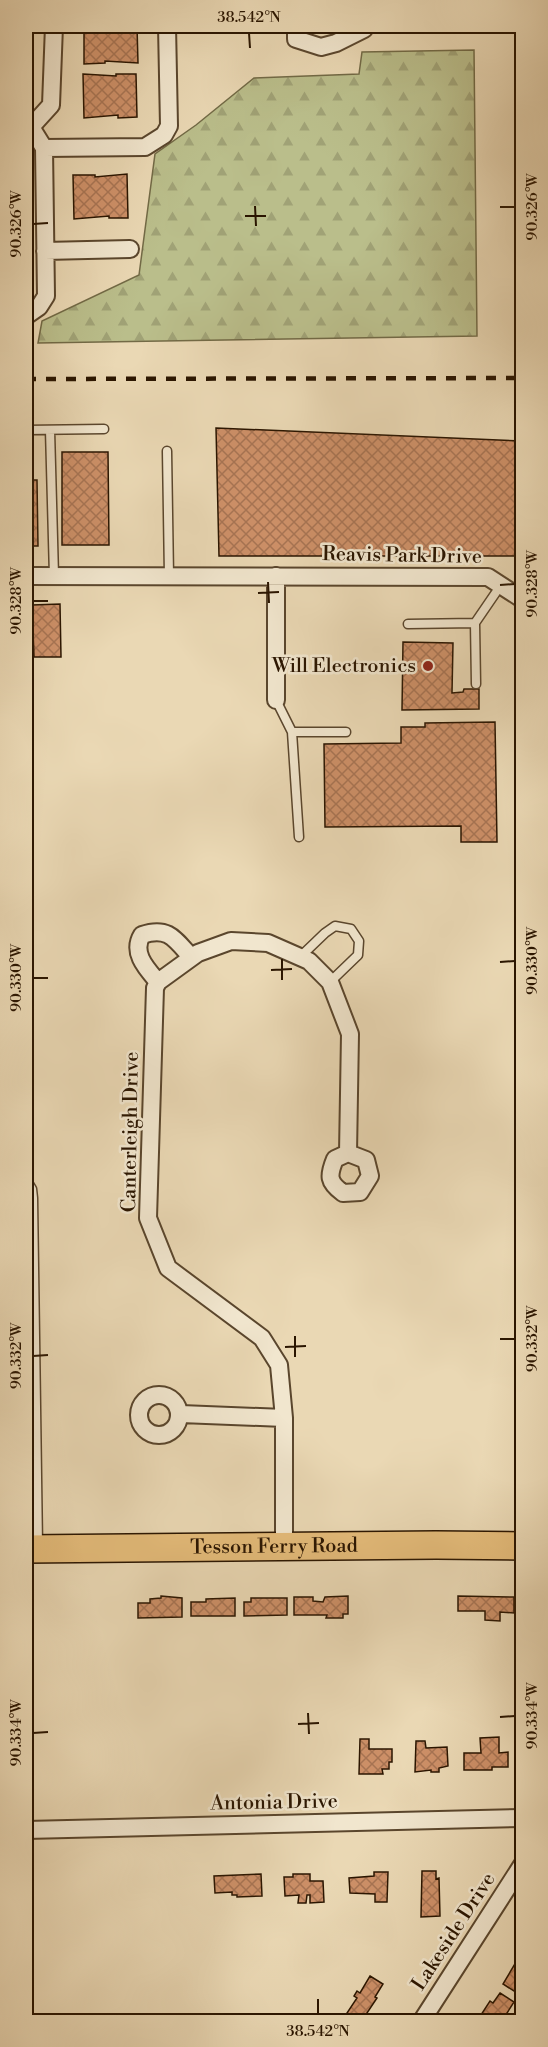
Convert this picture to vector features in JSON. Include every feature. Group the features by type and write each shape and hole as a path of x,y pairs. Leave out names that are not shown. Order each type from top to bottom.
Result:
{"main road":[{"name":"Tesson Ferry Road","path":"32,1549 522,1546"}],"street":[{"path":"26,316 39,307 46,296 44,148 28,128 51,105 54,26"},
{"path":"44,148 145,147 164,135 169,126 167,26"},
{"path":"296,26 296,39 321,47 336,43 364,29 364,26"},
{"path":"45,251 130,249"},
{"name":"Reavis Park Drive","path":"26,576 488,577 522,599"},
{"path":"276,576 276,700"},
{"path":"191,957 172,935 156,931 142,935 138,943 139,955 157,985 198,952 231,941 268,943 309,961 330,982 350,1034 348,1153"},
{"name":"Canterleigh Drive","path":"157,985 148,1218 168,1268 262,1338 279,1365 284,1418 284,1546"},
{"path":"180,1414 284,1418"},
{"name":"Antonia Drive","path":"26,1830 522,1818"},
{"name":"Lakeside Drive","path":"421,2022 522,1865"}],"lane":[{"path":"26,430 104,429"},
{"path":"50,430 54,576"},
{"path":"167,451 169,576"},
{"path":"476,684 475,623 501,585"},
{"path":"408,624 475,623"},
{"path":"276,700 292,732 299,837"},
{"path":"292,732 346,732"},
{"path":"300,957 335,926 351,929 359,940 358,955 330,982"},
{"path":"26,1179 32,1189 33,1198 32,1549"}],"green space":[{"path":"474,50 477,336 38,343 42,321 139,275 155,154 196,125 254,78 359,74 362,52"}],"building":[{"path":"84,26 137,26 138,63 105,61 105,63 84,64"},
{"path":"83,74 116,76 116,74 136,74 137,117 118,118 118,115 84,118"},
{"path":"127,174 128,218 109,218 109,216 74,219 73,175 95,175 95,177"},
{"path":"216,428 522,441 522,556 219,556"},
{"path":"62,452 108,452 109,545 62,545"},
{"path":"26,480 37,480 38,546 26,546"},
{"path":"60,604 61,657 34,657 32,605"},
{"name":"Will Electronics","path":"403,642 453,643 452,693 463,692 464,689 479,689 479,709 402,710"},
{"path":"495,722 497,842 461,842 461,826 325,827 324,744 401,743 401,727 425,727 425,723"},
{"path":"161,1596 182,1598 182,1617 138,1618 138,1603 150,1603 150,1599 161,1598"},
{"path":"348,1596 348,1614 343,1614 343,1618 326,1618 327,1615 294,1615 294,1597 313,1597 313,1601 323,1602 325,1597"},
{"path":"458,1596 514,1597 514,1613 500,1612 500,1621 485,1620 485,1611 458,1611"},
{"path":"235,1598 235,1616 191,1616 191,1602"},
{"path":"251,1598 287,1598 287,1615 244,1616 244,1602 251,1602"},
{"path":"499,1737 499,1753 508,1752 508,1767 492,1767 492,1770 464,1770 464,1753 481,1753 480,1738"},
{"path":"360,1739 369,1739 369,1749 392,1749 392,1762 389,1762 389,1769 382,1769 383,1774 359,1774"},
{"path":"416,1741 425,1741 426,1748 447,1747 448,1766 439,1768 439,1772 431,1772 431,1770 415,1772"},
{"path":"422,1871 436,1871 436,1879 439,1878 440,1916 421,1917"},
{"path":"374,1872 388,1872 387,1902 375,1902 375,1894 350,1893 349,1878 374,1876"},
{"path":"261,1874 262,1896 237,1897 237,1895 232,1895 232,1892 215,1893 214,1876"},
{"path":"293,1874 310,1874 310,1881 323,1881 324,1902 310,1903 310,1895 307,1895 306,1903 298,1903 299,1895 285,1896 284,1877 293,1877"},
{"path":"522,1952 522,1984 517,1993 503,1984"},
{"path":"370,1976 383,1984 375,1997 377,1998 361,2022 347,2013 357,1998 354,1996 357,1991 360,1993"},
{"path":"500,1993 514,2002 507,2013 510,2015 505,2022 477,2021 490,2001 493,2003"}],"railway":[{"path":"26,379 522,378"}],"place":[{"name":"Will Electronics","path":"428,666"}]}
